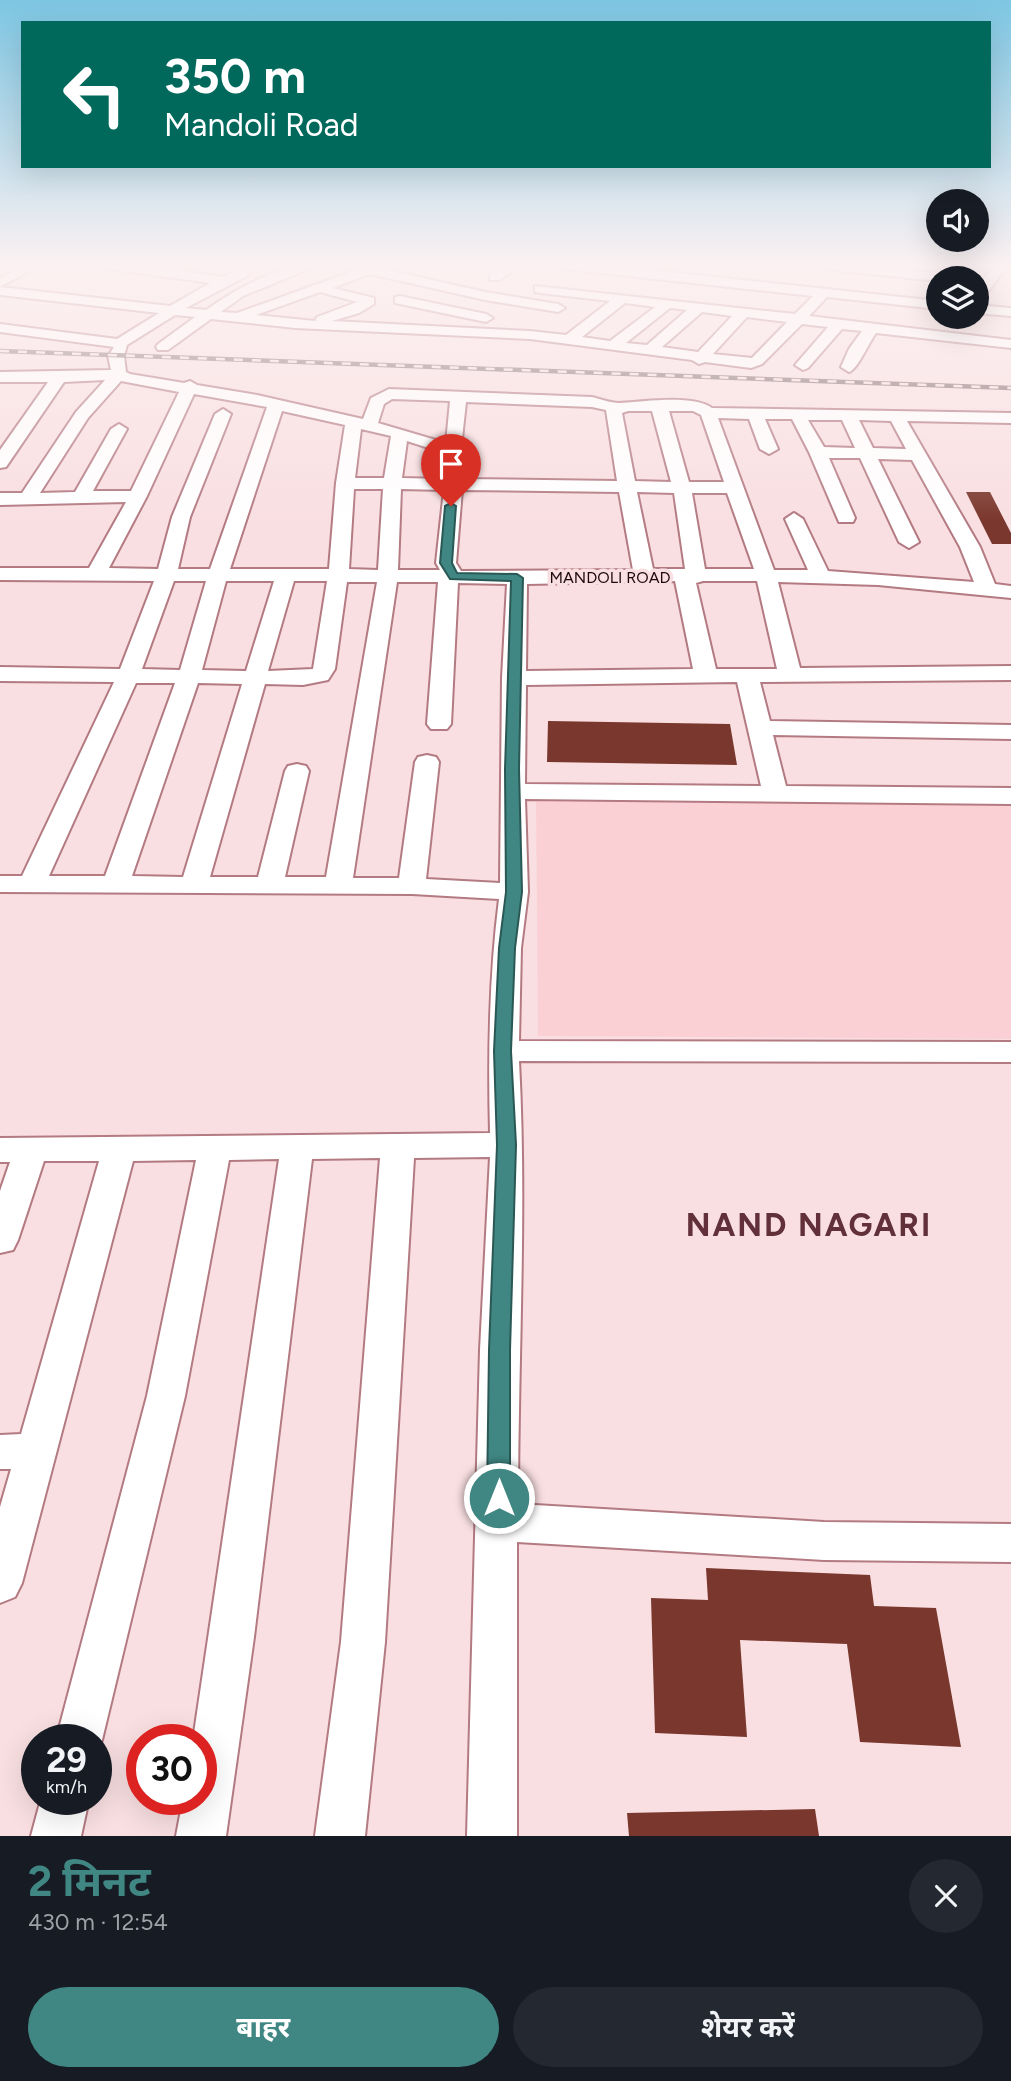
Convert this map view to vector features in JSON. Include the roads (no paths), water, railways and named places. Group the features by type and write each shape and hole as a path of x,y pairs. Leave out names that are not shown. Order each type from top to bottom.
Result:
{"street":[{"path":"120,350 116,356 119,370 126,378 190,386 400,433 432,442 448,449 453,455"},
{"path":"639,350 699,359 751,363 757,361 768,350"},
{"path":"699,359 708,350"},
{"path":"803,365 816,350"},
{"path":"849,367 856,350"},
{"path":"0,397 6,377 59,377 119,370"},
{"path":"27,499 82,415 119,370"},
{"path":"0,463 59,377"},
{"path":"95,575 138,496 190,386"},
{"path":"0,674 303,678 320,675 324,669 338,577 345,483 361,424 382,396 403,394 592,402 618,408 700,407 708,413 765,576 790,675"},
{"path":"439,724 451,576 446,563 458,398"},
{"path":"116,884 189,676 217,576 276,404"},
{"path":"659,406 682,488 690,576 706,676"},
{"path":"618,408 613,411 644,576"},
{"path":"708,413 1011,418"},
{"path":"32,884 128,676 166,575 181,517 223,414"},
{"path":"755,414 769,449"},
{"path":"797,414 818,452 845,518"},
{"path":"848,415 909,542"},
{"path":"896,416 970,547 987,589"},
{"path":"80,499 119,429"},
{"path":"338,886 388,576 392,484 400,433"},
{"path":"818,452 918,456"},
{"path":"345,483 733,488"},
{"path":"0,499 138,496"},
{"path":"794,519 821,577"},
{"name":"MANDOLI ROAD","path":"0,574 517,578 765,576 944,583 1011,592"},
{"path":"194,885 285,577"},
{"path":"492,1836 499,1522 499,1350 507,1145 502,1051 507,948 514,892 513,678 517,578"},
{"path":"513,678 1011,673"},
{"path":"747,676 762,728 775,793"},
{"path":"762,728 1011,732"},
{"path":"412,886 427,762"},
{"path":"270,885 297,771"},
{"path":"512,791 1011,796"},
{"path":"0,884 412,886 514,892"},
{"path":"502,1051 1011,1052"},
{"path":"15,1150 507,1145"},
{"path":"341,1836 363,1642 398,1146"},
{"path":"201,1836 234,1624 297,1147"},
{"path":"83,1724 166,1396 215,1148"},
{"path":"0,1583 18,1452 119,1149"},
{"path":"0,1240 27,1163 15,1150"},
{"path":"499,1522 824,1541 1011,1543"},
{"path":"56,1836 61,1815"}],"railway":[{"path":"0,351 1011,388"}],"district":[{"name":"NAND NAGARI","path":"809,1225"}]}
